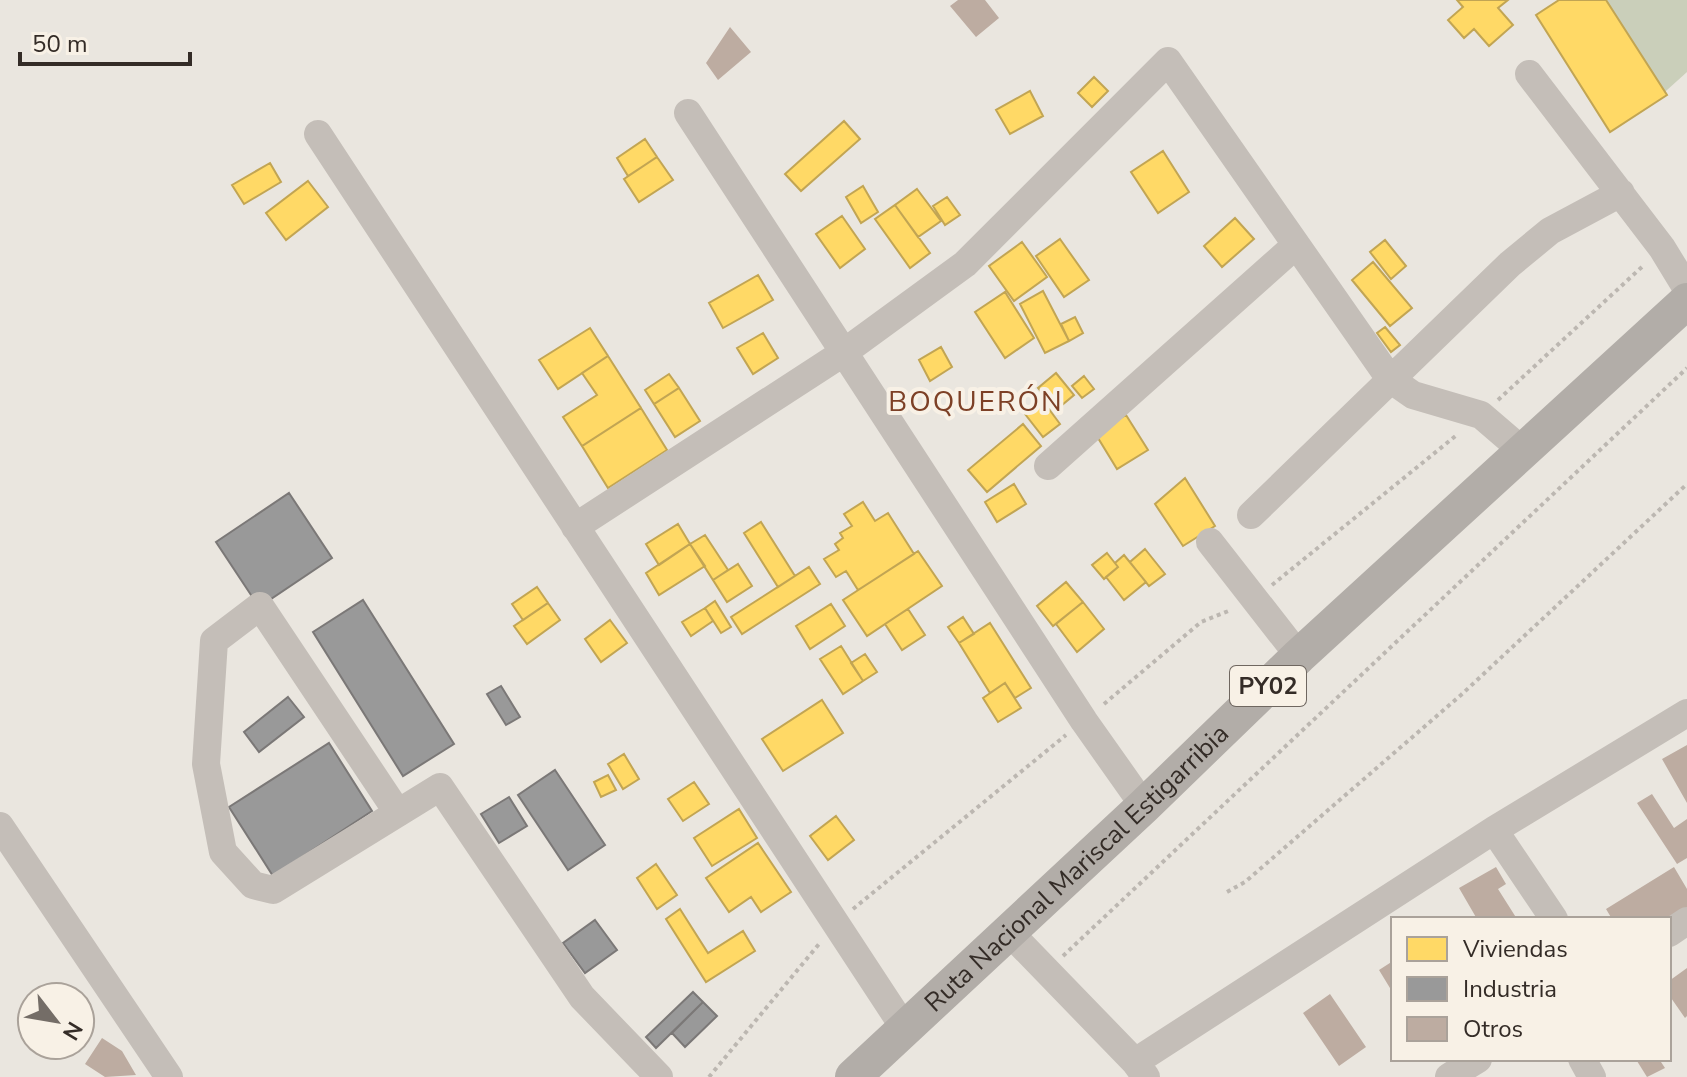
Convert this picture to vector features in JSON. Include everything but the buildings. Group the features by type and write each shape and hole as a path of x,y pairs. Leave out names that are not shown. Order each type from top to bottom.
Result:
{"main road":[{"name":"Ruta Nacional Mariscal Estigarribia","path":"853,1077 1144,806 1299,656 1687,301"}],"street":[{"path":"575,527 843,353 965,264 1168,61 1390,379 1413,395 1481,415 1524,452"},
{"path":"1529,74 1662,248 1687,289"},
{"path":"688,113 1084,721 1144,806"},
{"path":"318,134 905,1029"},
{"path":"1251,515 1510,264 1550,231 1621,193"},
{"path":"1048,466 1296,245"},
{"path":"1210,542 1299,656"},
{"path":"398,813 260,606 214,641 206,764 223,852 253,885 273,890 398,813 440,787 582,997 659,1077"},
{"path":"1009,932 1141,1070 1494,830 1687,713"},
{"path":"0,826 169,1077"},
{"path":"1494,830 1553,917"},
{"path":"1449,1077 1475,1061"}],"path":[{"path":"709,1077 836,923 1201,622 1255,599 1481,415 1662,248"},
{"path":"1047,971 1687,368"},
{"path":"1227,892 1245,882 1461,695 1687,484"}],"green space":[{"path":"1591,0 1687,0 1687,72 1657,99"}],"district":[{"name":"BOQUERÓN","path":"976,402"}]}
